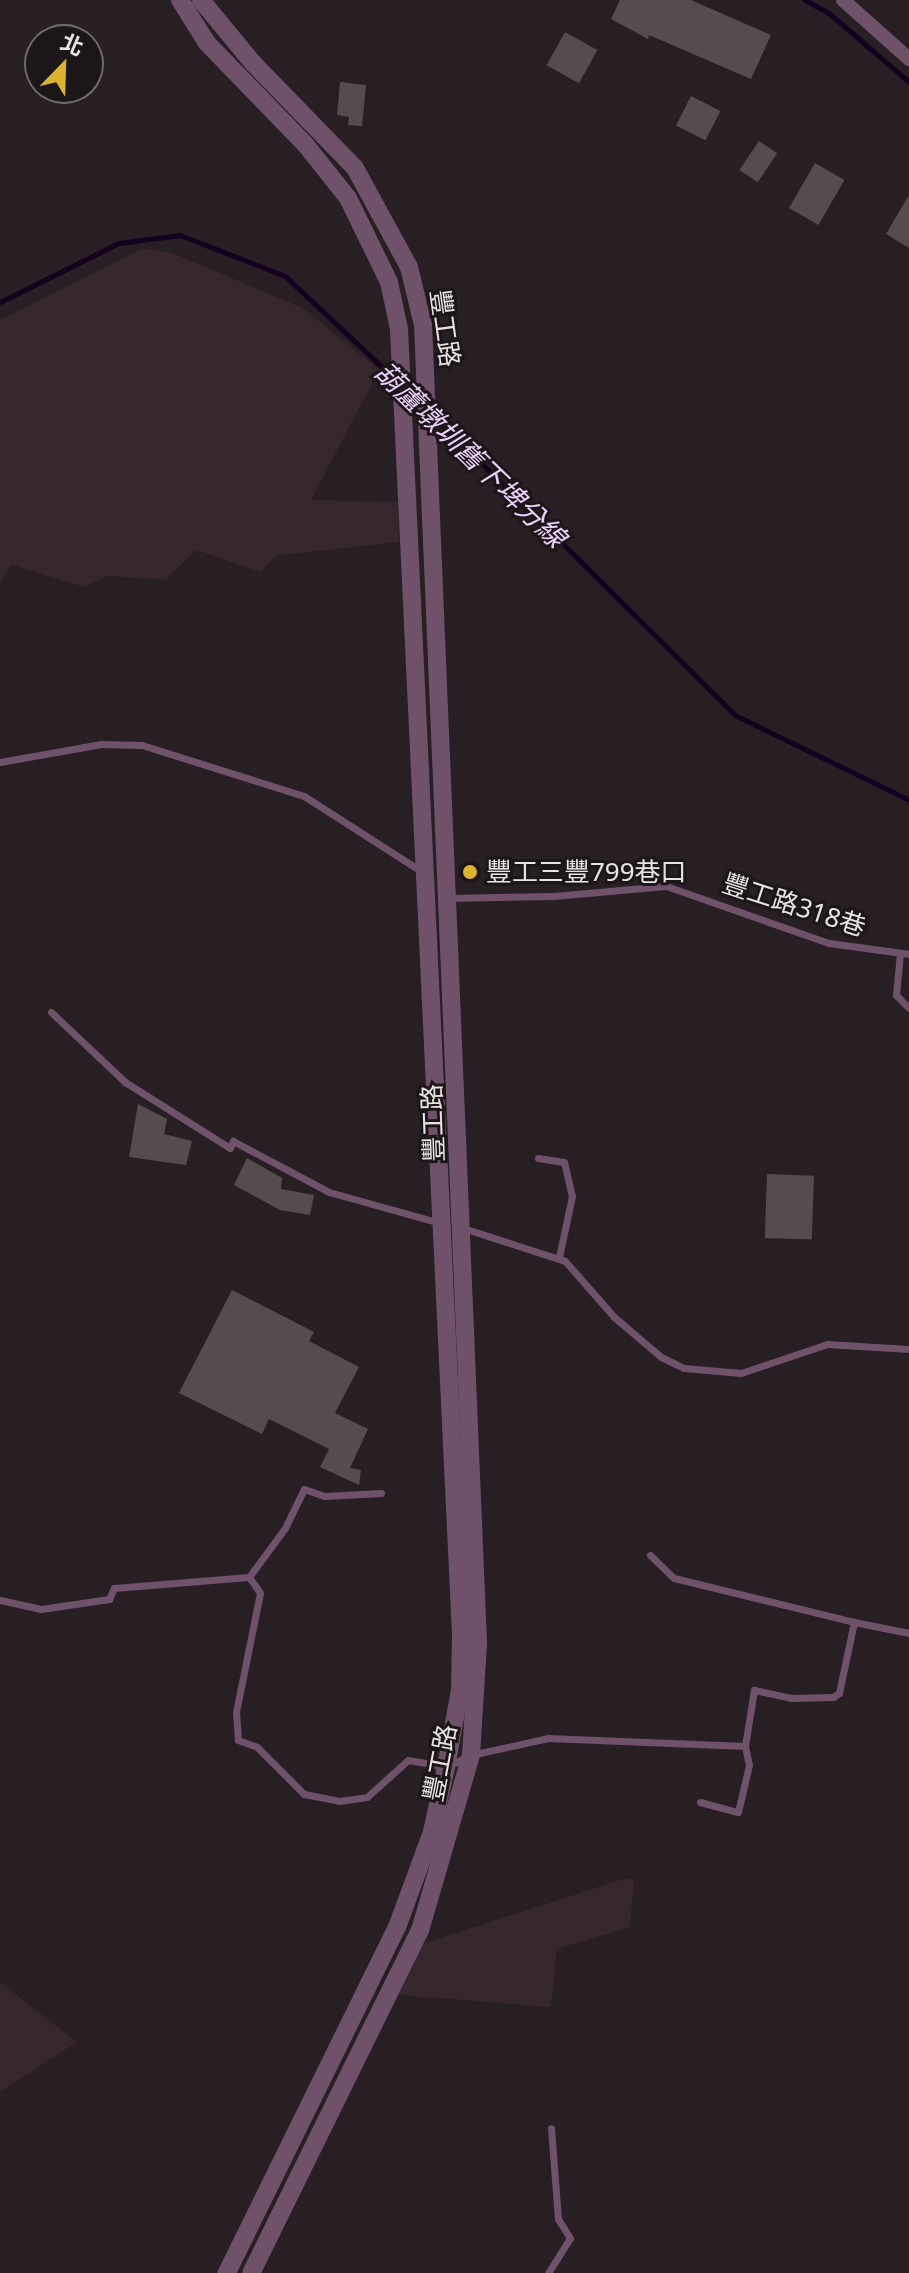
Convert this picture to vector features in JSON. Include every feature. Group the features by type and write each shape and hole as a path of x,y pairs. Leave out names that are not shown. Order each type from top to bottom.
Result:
{"street":[{"name":"豐工路","path":"180,0 207,43 305,144 348,198 389,282 402,358 407,427 461,1633 460,1690 432,1832 397,1927 227,2273"},
{"name":"豐工路","path":"201,0 253,63 355,168 388,220 413,282 423,325 450,875 478,1644 471,1755 420,1930 251,2273"},
{"path":"843,0 909,59"}],"lane":[{"path":"0,762 101,744 142,745 304,796 428,875 450,875"},
{"name":"豐工路318巷","path":"430,898 554,896 666,886 829,943 904,953"},
{"path":"904,953 896,995 909,1008"},
{"path":"51,1012 125,1082 230,1148 233,1141 329,1192 559,1257 614,1317 661,1357 684,1368 741,1373 827,1344 909,1349"},
{"path":"538,1158 564,1162 570,1185 572,1196 559,1257"},
{"path":"0,1600 41,1609 109,1599 114,1588 249,1577 285,1528 304,1489 324,1496 381,1493"},
{"path":"650,1555 674,1578 909,1633"},
{"path":"249,1577 260,1593 236,1712 238,1740 257,1747 315,1799 367,1797 408,1760 446,1767 471,1755 567,1736 661,1746 745,1746"},
{"path":"700,1802 738,1812 749,1765 745,1746 754,1690 791,1698 839,1693 854,1622"},
{"path":"548,2273 570,2238 558,2219 551,2128"}],"shaded area":[{"path":"143,248 172,253 303,308 379,370 311,500 398,502 399,542 275,556 261,572 196,550 165,580 108,576 84,587 12,565 0,583 0,320"},
{"path":"626,1878 634,1880 630,1927 557,1949 551,2007 398,1995 419,1945"},
{"path":"0,1982 77,2042 0,2092"}],"building":[{"path":"620,0 691,0 771,35 751,79 649,35 648,39 611,19"},
{"path":"565,32 597,50 579,83 547,65"},
{"path":"340,82 366,85 362,126 348,125 349,117 337,115"},
{"path":"691,96 720,111 705,140 676,125"},
{"path":"759,141 777,153 758,182 739,170"},
{"path":"815,163 844,180 818,225 789,208"},
{"path":"909,195 909,248 886,234"},
{"path":"138,1104 167,1119 164,1134 192,1141 186,1165 129,1157"},
{"path":"247,1158 282,1178 281,1189 314,1195 310,1215 280,1210 234,1185"},
{"path":"767,1174 814,1176 812,1240 765,1238"},
{"path":"232,1290 314,1332 309,1341 359,1367 335,1413 368,1429 350,1468 361,1470 359,1485 320,1467 329,1449 269,1419 262,1434 179,1393"}],"waterway":[{"path":"805,0 830,14 909,82"},
{"name":"葫蘆墩圳舊下埤分線","path":"0,302 119,243 180,235 285,276 397,381"},
{"name":"葫蘆墩圳舊下埤分線","path":"433,415 735,715 909,800"}],"place":[{"name":"豐工三豐799巷口","path":"470,872"}]}
